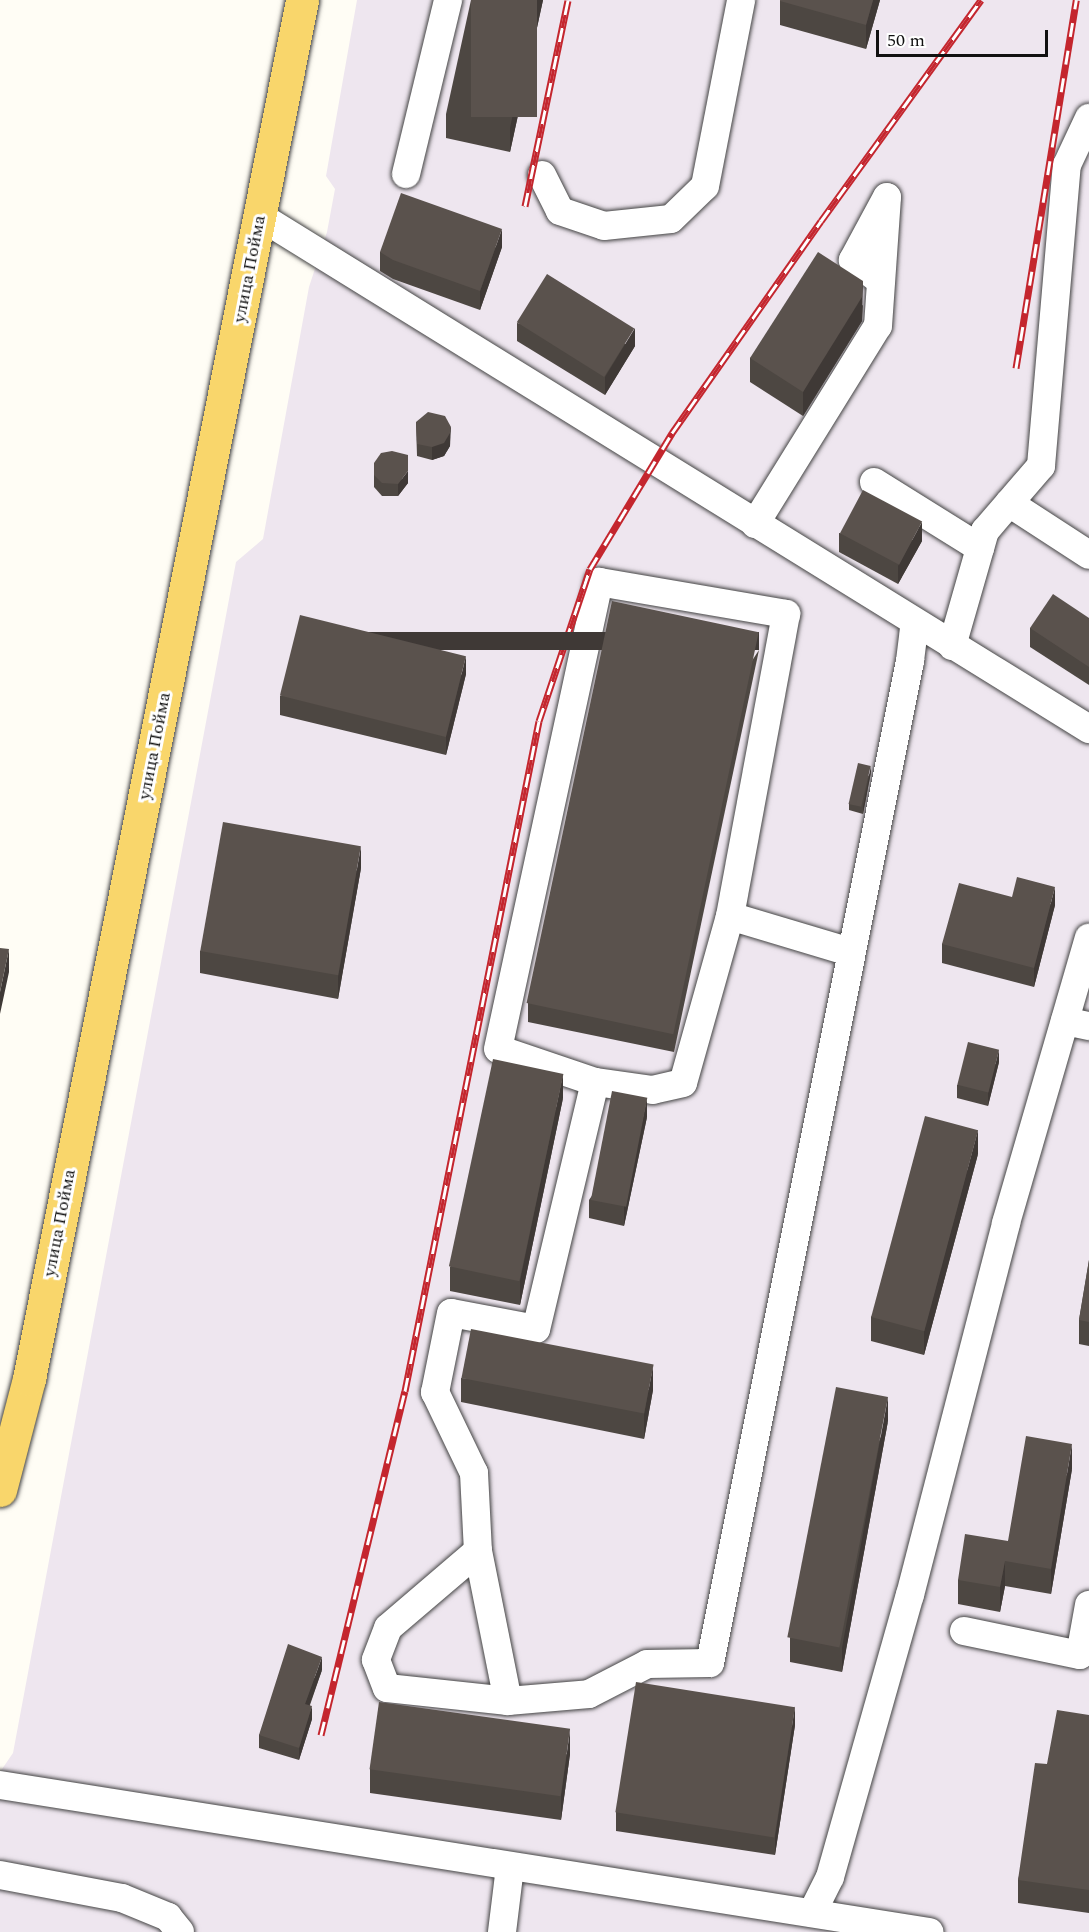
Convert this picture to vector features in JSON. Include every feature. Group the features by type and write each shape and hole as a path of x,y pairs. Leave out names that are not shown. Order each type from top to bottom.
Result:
{"main road":[{"name":"улица Пойма","path":"0,1490 29,1379 261,217 302,0"}],"street":[{"path":"406,174 448,0"},
{"path":"542,176 560,211 604,226 671,219 705,186 741,0"},
{"path":"952,646 986,531 1041,466 1067,165 1089,118"},
{"path":"261,217 1089,729"},
{"path":"755,524 878,326 881,281"},
{"path":"874,482 980,548"},
{"path":"1010,503 1089,555"},
{"path":"599,582 786,614 730,916 683,1083 653,1090 595,1082 498,1049 599,582"},
{"path":"478,1551 387,1628 376,1660 387,1689 508,1701 589,1694 647,1664 710,1663 850,952 910,661 915,623"},
{"path":"730,916 850,952"},
{"path":"812,1913 830,1877 910,1595 1006,1223 1077,1024 1088,945"},
{"path":"508,1701 478,1551 474,1473 435,1392 451,1312 536,1329 595,1082"},
{"path":"964,1631 1084,1663 1089,1605"},
{"path":"0,1785 929,1932"},
{"path":"502,1932 510,1867"},
{"path":"0,1875 123,1898 168,1917 180,1932"}],"shaded area":[{"path":"357,0 1089,0 1089,1932 0,1932 0,1772 13,1753 236,562 263,539 309,287 327,232 335,189 326,176"}],"building":[{"path":"471,0 537,0 537,117 471,117"},
{"path":"780,0 873,0 866,25"},
{"path":"401,193 502,229 480,291 393,260 380,252"},
{"path":"818,252 863,281 862,297 803,392 750,358"},
{"path":"547,274 634,329 604,377 517,322"},
{"path":"428,412 445,416 451,427 444,443 432,447 417,444 416,422"},
{"path":"392,451 408,455 408,471 398,484 382,483 374,475 374,463 381,453"},
{"path":"863,490 922,521 899,565 840,533"},
{"path":"1053,594 1089,618 1089,667 1030,628"},
{"path":"612,601 759,632 673,1034 527,1003"},
{"path":"300,615 466,656 446,737 280,696"},
{"path":"858,763 871,766 861,807 849,804"},
{"path":"223,822 361,846 338,975 200,951"},
{"path":"1017,877 1055,887 1034,968 942,944 959,883 1012,897"},
{"path":"0,948 9,949 0,992"},
{"path":"968,1042 999,1050 988,1092 957,1085"},
{"path":"493,1059 563,1074 519,1281 449,1266"},
{"path":"612,1091 647,1098 626,1207 591,1200"},
{"path":"925,1116 978,1130 924,1331 871,1317"},
{"path":"1089,1260 1089,1322 1079,1320"},
{"path":"471,1329 654,1364 644,1414 461,1378"},
{"path":"836,1387 888,1397 839,1647 787,1637"},
{"path":"1026,1436 1072,1444 1051,1569 1005,1561 1000,1587 958,1580 965,1534 1008,1541"},
{"path":"288,1644 322,1657 305,1704 312,1706 299,1748 259,1735"},
{"path":"636,1682 795,1707 774,1838 615,1812"},
{"path":"379,1702 570,1729 561,1796 370,1769"},
{"path":"1057,1710 1089,1715 1089,1890 1018,1880 1035,1763 1047,1764"}],"railway":[{"path":"525,206 568,0"},
{"path":"321,1735 405,1391 539,721 590,569 672,433 821,221 981,0"},
{"path":"1016,368 1076,0"}]}
